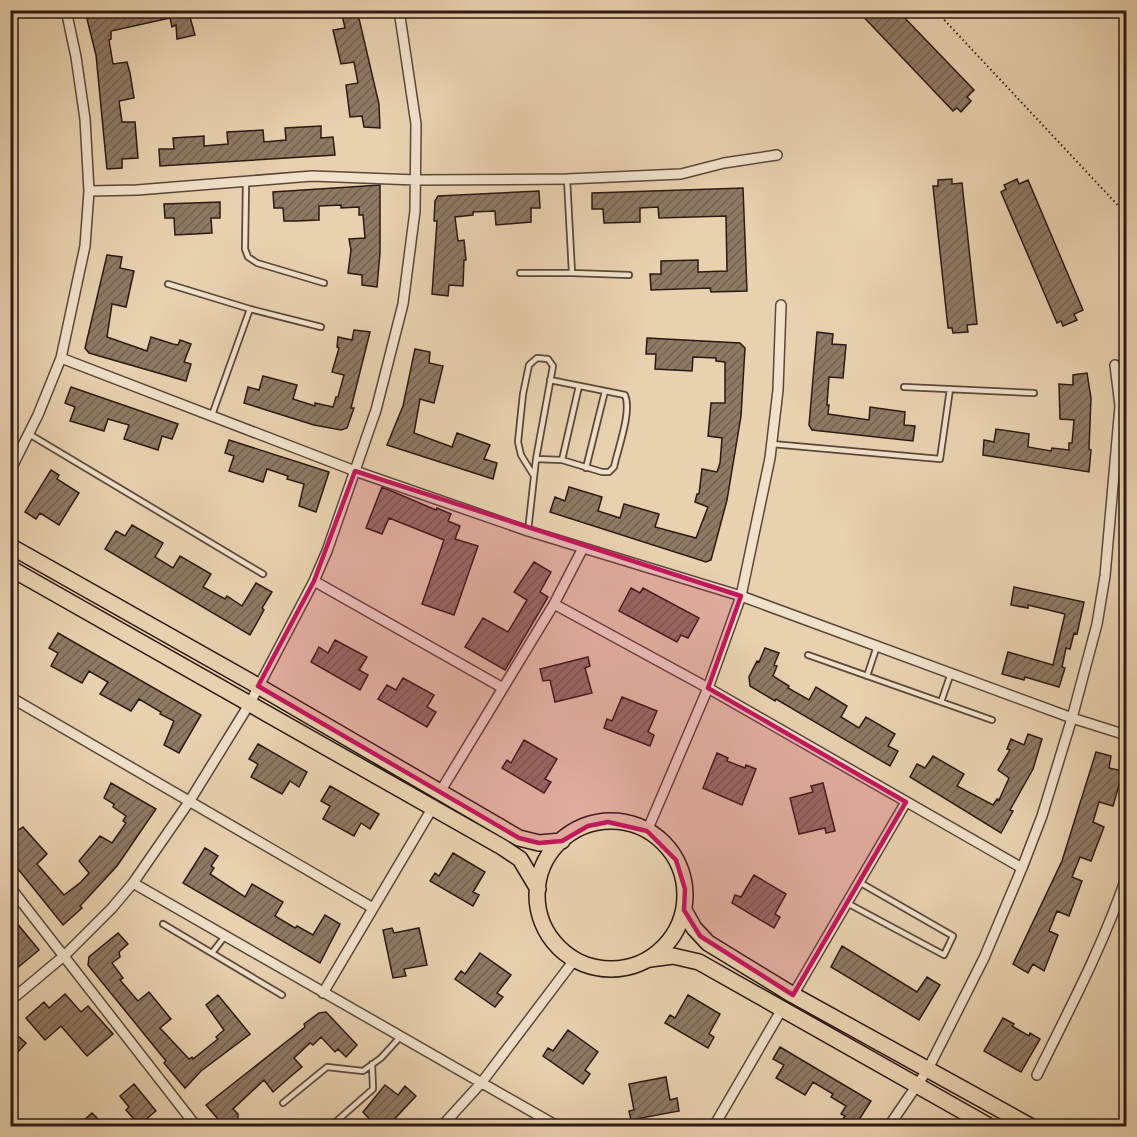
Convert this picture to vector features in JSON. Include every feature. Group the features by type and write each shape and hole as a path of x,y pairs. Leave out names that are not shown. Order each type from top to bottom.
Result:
{"main road":[{"path":"10,546 258,686 519,838 539,843 562,841"},
{"path":"10,568 433,807 520,860 538,889"},
{"path":"608,822 628,824 647,831 663,843 680,869 685,889 684,910 674,935 662,950 647,960 629,967 611,969 592,966 575,959 560,948 548,934 539,907 538,889 543,867 548,858 562,841 588,826 608,822"},
{"path":"684,910 694,928 708,943 793,995 1030,1126"},
{"path":"647,960 673,956 699,962 989,1126"}],"street":[{"path":"10,471 62,358 85,246 89,191 86,119 66,10"},
{"path":"10,1001 65,955 112,908 133,883 189,802 250,703 314,581 376,410 403,304 415,211 416,124 399,10"},
{"path":"89,191 312,176 416,180 567,179 681,174 724,163 777,154"},
{"path":"647,831 708,688 741,596 772,444 778,390 781,305"},
{"path":"62,358 355,471 528,531 741,596 1072,718 1126,735"},
{"path":"889,1126 928,1069 984,958 1022,868 1072,718 1097,624 1105,576 1119,406 1115,365"},
{"path":"440,792 554,604 583,548"},
{"path":"314,581 503,688"},
{"path":"554,604 708,688 1022,868"},
{"path":"10,697 373,909"},
{"path":"793,995 906,802"},
{"path":"323,993 433,807"},
{"path":"1037,1075 1083,982 1126,878"},
{"path":"133,883 558,1126"},
{"path":"10,886 196,1126"},
{"path":"442,1126 482,1082 575,959"},
{"path":"714,1126 782,1009"}],"lane":[{"path":"567,179 572,273"},
{"path":"246,182 245,249 248,257 257,263 324,284"},
{"path":"520,273 629,275"},
{"path":"168,284 250,309 321,327"},
{"path":"212,416 250,309"},
{"path":"528,531 536,459 553,366 548,359 537,358 530,365 523,394 518,442 522,455 534,476"},
{"path":"536,459 562,460 586,468 609,472 614,467 627,413 625,395 550,381"},
{"path":"562,460 579,386"},
{"path":"904,387 1034,393"},
{"path":"772,444 940,459 950,389"},
{"path":"586,468 605,391"},
{"path":"29,434 263,574"},
{"path":"867,676 877,646"},
{"path":"808,655 992,720"},
{"path":"941,702 951,673"},
{"path":"847,903 944,955 953,936 859,882"},
{"path":"164,924 282,995"},
{"path":"212,953 225,936"},
{"path":"283,1103 327,1067 363,1071 381,1058 401,1036"},
{"path":"332,1126 373,1089 372,1064"}],"path":[{"path":"935,10 1126,214"}],"highlighted area":[{"path":"355,471 741,596 708,688 906,802 793,995 700,936 684,910 685,889 676,860 647,831 608,822 588,826 562,841 539,843 519,838 258,686 314,581"}],"building":[{"path":"111,10 188,10 195,35 177,39 176,25 172,27 170,18 111,31 109,40 113,64 127,62 130,73 134,98 119,101 122,122 135,122 138,158 122,159 122,168 107,169 96,55 86,15"},
{"path":"341,10 357,10 379,104 380,128 364,127 362,116 350,117 346,85 358,83 354,62 341,64 333,30 345,28"},
{"path":"857,10 897,10 974,90 967,97 971,101 961,112 957,108 953,111"},
{"path":"321,126 321,138 333,137 335,155 160,166 159,149 174,149 173,138 204,136 204,146 228,144 227,132 263,130 264,142 286,140 285,128"},
{"path":"952,179 952,184 962,183 977,324 967,325 968,332 953,333 952,328 948,328 933,186 938,186 938,180"},
{"path":"1017,179 1019,184 1028,180 1083,310 1074,314 1077,320 1063,326 1061,321 1057,323 1001,192 1006,189 1004,185"},
{"path":"380,185 380,253 377,287 362,285 362,275 348,273 351,250 349,239 365,238 363,215 359,215 359,207 319,206 319,220 296,221 284,221 283,208 274,208 273,192"},
{"path":"743,188 747,291 711,292 710,288 651,290 650,274 661,274 661,261 698,260 698,272 727,271 726,216 659,218 658,207 640,208 640,222 604,223 603,209 592,209 592,193"},
{"path":"539,191 540,208 531,208 531,222 496,225 495,211 473,212 473,215 455,217 458,241 464,240 466,260 464,260 463,286 449,285 448,296 432,294 437,221 434,221 435,201 438,196"},
{"path":"220,202 220,218 211,218 212,233 175,235 174,218 165,218 164,204"},
{"path":"107,255 122,257 120,268 134,271 126,307 112,304 107,337 147,351 151,337 178,345 180,340 191,344 184,362 191,364 186,381 89,353 85,348"},
{"path":"354,330 370,332 351,408 354,408 347,428 341,430 314,425 244,403 248,387 259,390 263,376 297,385 293,399 315,406 315,403 333,407 344,375 332,372 339,348 337,347 338,337 352,340"},
{"path":"817,332 833,334 832,344 846,345 843,378 829,377 828,414 869,420 870,407 905,412 904,425 915,426 913,441 812,430 809,425"},
{"path":"647,338 740,343 745,348 741,416 727,500 711,560 706,562 550,512 555,497 565,501 569,487 602,497 598,511 620,518 624,504 659,514 655,527 696,538 708,507 695,502 699,494 702,469 717,472 720,463 722,438 708,436 711,403 725,403 725,362 716,361 716,358 693,357 692,371 655,369 656,354 646,354"},
{"path":"415,349 430,352 429,363 443,366 434,403 420,399 414,433 452,447 457,433 490,445 484,459 497,463 493,479 387,445 403,406"},
{"path":"1087,373 1091,398 1089,472 983,455 984,440 994,442 996,429 1029,434 1028,447 1051,451 1052,448 1069,450 1069,443 1072,443 1074,420 1060,419 1059,384 1073,385 1073,375"},
{"path":"71,387 178,424 172,439 162,436 158,450 124,439 129,425 108,419 104,431 70,421 75,407 65,403"},
{"path":"229,440 329,472 316,512 299,506 304,484 287,479 288,476 267,469 263,482 229,471 234,456 225,453"},
{"path":"51,470 59,475 57,479 79,493 59,525 40,513 36,519 25,512"},
{"path":"382,487 451,514 448,521 460,526 455,539 478,546 454,615 422,604 444,540 389,518 382,534 366,528"},
{"path":"132,525 163,543 155,557 173,568 180,556 211,574 203,587 225,599 227,596 242,606 256,583 272,592 250,635 105,549 116,531 125,536"},
{"path":"534,562 551,572 540,592 548,597 505,670 465,647 483,618 508,632 527,600 514,592"},
{"path":"1014,587 1084,602 1077,634 1074,633 1070,649 1066,648 1062,667 1065,668 1059,687 1025,677 1024,680 1002,674 1008,652 1053,665 1065,614 1028,605 1028,608 1011,605"},
{"path":"631,588 640,593 643,588 699,618 688,638 681,635 677,642 619,611"},
{"path":"58,633 201,715 179,753 164,745 174,721 160,714 161,712 139,699 131,711 100,694 108,682 89,671 82,683 51,666 58,653 49,648"},
{"path":"335,640 367,657 359,670 368,675 360,690 311,662 319,647 328,653"},
{"path":"765,648 779,653 774,665 777,666 773,676 789,686 788,688 809,700 816,687 847,706 841,717 859,728 866,717 895,734 888,746 898,751 890,766 750,686 749,677"},
{"path":"588,657 590,666 585,668 592,693 555,702 550,680 543,681 540,669"},
{"path":"403,678 434,695 427,707 436,712 427,727 378,699 387,685 396,690"},
{"path":"622,697 657,711 648,732 654,735 650,746 604,728 607,719 612,721"},
{"path":"1028,734 1042,739 1033,769 1010,810 1013,811 1001,833 910,777 917,764 925,768 933,756 964,774 957,786 993,805 997,799 999,800 1009,778 998,770 1010,750 1007,749 1011,739 1024,745"},
{"path":"524,740 557,759 545,779 551,782 544,793 502,768 507,760 511,763"},
{"path":"258,744 307,772 299,787 290,781 282,794 251,777 258,764 249,759"},
{"path":"1096,752 1111,756 1109,768 1123,771 1113,806 1099,802 1093,822 1104,827 1091,861 1080,857 1072,877 1082,881 1069,916 1057,911 1049,931 1058,935 1044,971 1033,964 1028,973 1013,964 1062,861"},
{"path":"717,753 728,758 727,761 745,768 746,765 756,769 742,805 703,788"},
{"path":"111,783 156,809 117,866 80,906 82,908 63,925 10,859 10,836 23,827 47,854 37,864 64,895 89,873 79,861 100,836 112,843 126,823 123,821 126,816 104,798"},
{"path":"823,783 835,831 826,833 825,828 799,834 790,798 813,792 811,786"},
{"path":"330,786 379,814 370,829 361,823 354,836 323,819 330,806 321,801"},
{"path":"205,848 218,856 211,866 214,868 210,874 245,897 252,884 283,902 275,916 295,928 297,926 313,935 325,915 340,924 320,963 183,883"},
{"path":"453,853 485,872 473,892 479,895 473,906 430,881 435,873 439,876"},
{"path":"754,875 786,894 775,914 780,917 774,928 732,903 735,895 741,897"},
{"path":"10,915 39,950 10,974"},
{"path":"392,928 394,933 419,928 427,965 404,969 406,976 393,978 383,930"},
{"path":"118,933 128,944 119,952 120,957 112,963 123,978 120,980 138,1001 149,992 171,1019 160,1028 189,1059 192,1057 193,1059 218,1039 216,1037 224,1030 206,1005 218,995 250,1034 201,1071 185,1088 164,1063 166,1061 88,965 89,957"},
{"path":"842,946 917,992 927,977 940,985 919,1020 831,967"},
{"path":"480,953 511,975 497,993 503,997 495,1007 455,979 461,971 465,974"},
{"path":"65,994 81,1012 88,1006 113,1034 87,1056 61,1026 45,1040 26,1018 44,1002 49,1008"},
{"path":"688,995 720,1014 709,1034 714,1037 708,1048 665,1023 670,1015 675,1018"},
{"path":"326,1012 357,1045 346,1057 338,1049 335,1052 321,1037 313,1045 310,1043 294,1058 302,1067 273,1092 264,1080 233,1109 244,1126 224,1126 206,1105 305,1027 304,1024 319,1013"},
{"path":"1003,1018 1029,1036 1030,1033 1040,1039 1021,1072 984,1051"},
{"path":"10,1029 26,1043 15,1055 10,1051"},
{"path":"568,1030 598,1052 585,1070 590,1074 583,1084 543,1056 548,1048 553,1051"},
{"path":"780,1047 871,1101 855,1126 838,1126 845,1116 841,1114 846,1106 831,1097 833,1094 813,1082 805,1095 776,1078 784,1065 773,1059"},
{"path":"666,1077 670,1100 677,1098 679,1111 631,1120 629,1111 634,1110 629,1084"},
{"path":"134,1084 156,1111 139,1125 126,1110 129,1107 120,1096"},
{"path":"385,1085 398,1095 405,1086 416,1096 388,1126 367,1126 372,1122 363,1112"},
{"path":"92,1113 105,1126 77,1126"}]}
